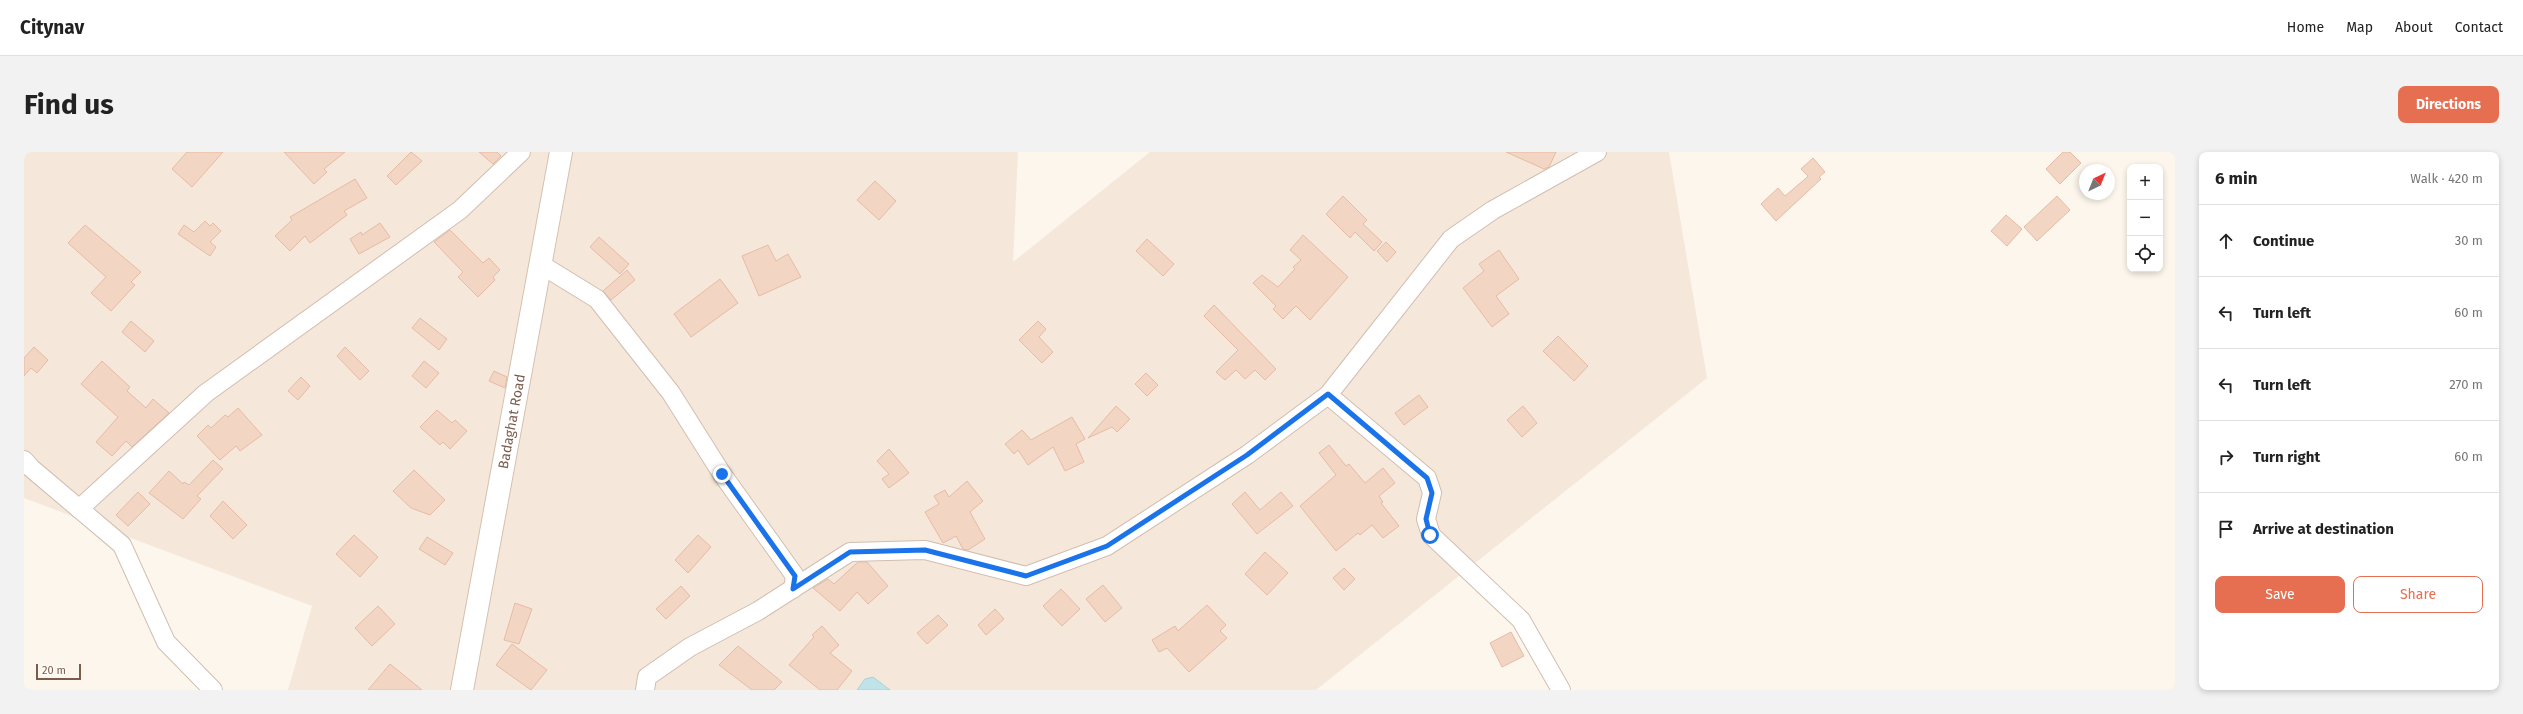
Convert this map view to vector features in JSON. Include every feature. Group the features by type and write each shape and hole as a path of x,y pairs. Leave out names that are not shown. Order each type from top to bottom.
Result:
{"main road":[{"name":"Badaghat Road","path":"462,690 561,152"}],"street":[{"path":"79,509 206,393 460,210 521,152"},
{"path":"645,690 647,677 690,647 758,611 850,552 925,550 1026,576 1107,546 1247,455 1328,394 1451,239 1493,210 1597,152"},
{"path":"540,264 597,299 671,393 722,474 795,576 793,589"},
{"path":"1328,394 1427,478 1432,493 1426,519 1430,535 1521,620 1561,690"},
{"path":"24,460 31,468 122,545 166,642 213,690"}],"shaded area":[{"path":"24,152 1018,152 1013,262 1150,152 1669,152 1707,378 1316,690 288,690 312,606 24,498"}],"water":[{"path":"873,677 890,690 857,690 865,679"}],"building":[{"path":"187,152 223,152 192,187 172,169"},
{"path":"284,152 345,152 324,169 327,172 314,184"},
{"path":"411,152 422,161 396,185 387,176"},
{"path":"479,152 497,152 501,156 493,164"},
{"path":"1506,152 1556,152 1549,167 1544,169"},
{"path":"2063,152 2070,152 2081,163 2060,184 2046,169"},
{"path":"1813,158 1825,172 1819,177 1821,179 1776,221 1761,204 1778,188 1785,196 1805,179 1808,176 1801,169"},
{"path":"355,179 367,198 344,211 347,215 310,243 305,236 290,251 275,236 292,220 290,217"},
{"path":"875,181 896,201 879,220 857,200"},
{"path":"1343,196 1367,220 1363,224 1382,242 1374,251 1355,232 1350,238 1326,214"},
{"path":"2057,196 2070,210 2037,241 2024,227"},
{"path":"2006,215 2022,229 2007,246 1991,231"},
{"path":"205,221 210,226 213,223 221,231 210,242 216,247 210,256 178,234 184,225 194,232"},
{"path":"380,223 390,237 359,254 350,239 361,232 362,235"},
{"path":"85,225 141,272 131,282 135,285 111,311 91,293 106,277 68,243"},
{"path":"450,230 483,263 489,258 500,270 493,277 495,280 478,297 458,277 463,272 434,242"},
{"path":"1303,235 1348,277 1310,320 1296,306 1283,319 1273,309 1276,306 1253,283 1262,275 1278,287 1295,269 1293,267 1301,260 1290,250"},
{"path":"599,237 629,264 620,274 590,247"},
{"path":"1147,239 1174,264 1163,276 1136,251"},
{"path":"1386,242 1396,252 1387,262 1377,251"},
{"path":"768,245 776,261 788,254 801,277 759,296 742,256"},
{"path":"1499,250 1519,279 1496,296 1509,314 1492,327 1463,288 1484,271 1479,264"},
{"path":"627,270 635,280 611,300 603,291"},
{"path":"720,279 738,303 691,337 674,314"},
{"path":"1214,305 1276,369 1265,380 1255,370 1245,379 1236,370 1225,380 1216,372 1238,350 1204,316"},
{"path":"420,318 447,339 439,350 412,328"},
{"path":"131,321 154,341 145,352 122,332"},
{"path":"1038,321 1046,329 1039,337 1053,352 1042,363 1019,340"},
{"path":"1558,336 1588,366 1574,381 1543,351"},
{"path":"34,347 48,360 37,373 31,368 24,376 24,358"},
{"path":"345,347 369,371 360,380 337,356"},
{"path":"102,361 130,387 127,391 146,408 153,399 169,413 132,447 126,441 112,456 96,442 118,417 81,384"},
{"path":"424,361 439,373 426,388 412,376"},
{"path":"494,371 507,377 505,388 489,381"},
{"path":"1146,373 1158,385 1147,396 1135,384"},
{"path":"301,377 310,386 298,400 288,391"},
{"path":"1419,395 1428,407 1404,425 1395,413"},
{"path":"1116,406 1130,419 1117,432 1112,427 1088,438"},
{"path":"1523,406 1537,423 1522,437 1507,420"},
{"path":"238,408 262,435 240,451 236,446 220,460 197,436 208,425 211,428 225,415 228,417"},
{"path":"437,410 452,423 455,420 467,431 450,449 443,442 440,445 420,427"},
{"path":"1072,417 1085,439 1076,444 1084,462 1065,471 1053,447 1028,465 1018,450 1014,454 1005,444 1022,430 1031,440"},
{"path":"1329,445 1346,466 1349,464 1365,483 1383,468 1395,483 1379,496 1383,502 1381,503 1399,526 1383,538 1372,525 1360,535 1358,533 1336,551 1300,506 1336,475 1319,453"},
{"path":"889,449 909,473 889,488 882,479 889,474 877,461"},
{"path":"213,460 223,469 197,496 201,499 183,519 149,493 169,471 183,484 184,482 189,485"},
{"path":"414,470 445,500 430,515 411,508 393,491"},
{"path":"967,481 983,501 970,512 985,539 968,550 963,549 956,536 943,543 925,512 939,504 934,496 945,490 949,497"},
{"path":"138,492 150,504 128,526 116,515"},
{"path":"1245,492 1260,510 1281,492 1293,506 1257,534 1232,504"},
{"path":"223,501 247,525 233,539 210,516"},
{"path":"354,535 378,557 360,577 336,554"},
{"path":"698,535 711,547 688,573 675,560"},
{"path":"427,537 453,553 445,565 419,549"},
{"path":"1265,552 1288,573 1267,595 1245,574"},
{"path":"858,562 867,562 888,586 868,604 857,592 840,611 813,588 828,579 834,584"},
{"path":"1344,568 1355,579 1344,590 1333,578"},
{"path":"1103,585 1122,608 1105,622 1086,599"},
{"path":"681,586 690,596 666,619 656,609"},
{"path":"1061,589 1080,609 1062,626 1043,606"},
{"path":"515,603 532,609 519,644 504,640"},
{"path":"1207,605 1226,625 1220,631 1227,638 1189,672 1167,648 1159,652 1152,640 1175,626 1178,631"},
{"path":"378,606 395,624 372,646 355,628"},
{"path":"995,609 1004,619 986,635 978,625"},
{"path":"938,615 948,625 927,644 917,633"},
{"path":"822,626 839,645 830,653 852,671 837,690 820,690 789,665 814,637 812,635"},
{"path":"1511,632 1524,656 1502,667 1490,643"},
{"path":"512,644 547,670 531,690 496,665"},
{"path":"738,646 782,682 774,690 752,690 719,665"},
{"path":"390,664 422,690 368,690"}],"route":[{"path":"722,474 768,542 795,576 793,589 850,552 925,550 1026,576 1107,546 1247,455 1328,394 1427,478 1432,493 1426,519 1430,535"}]}
